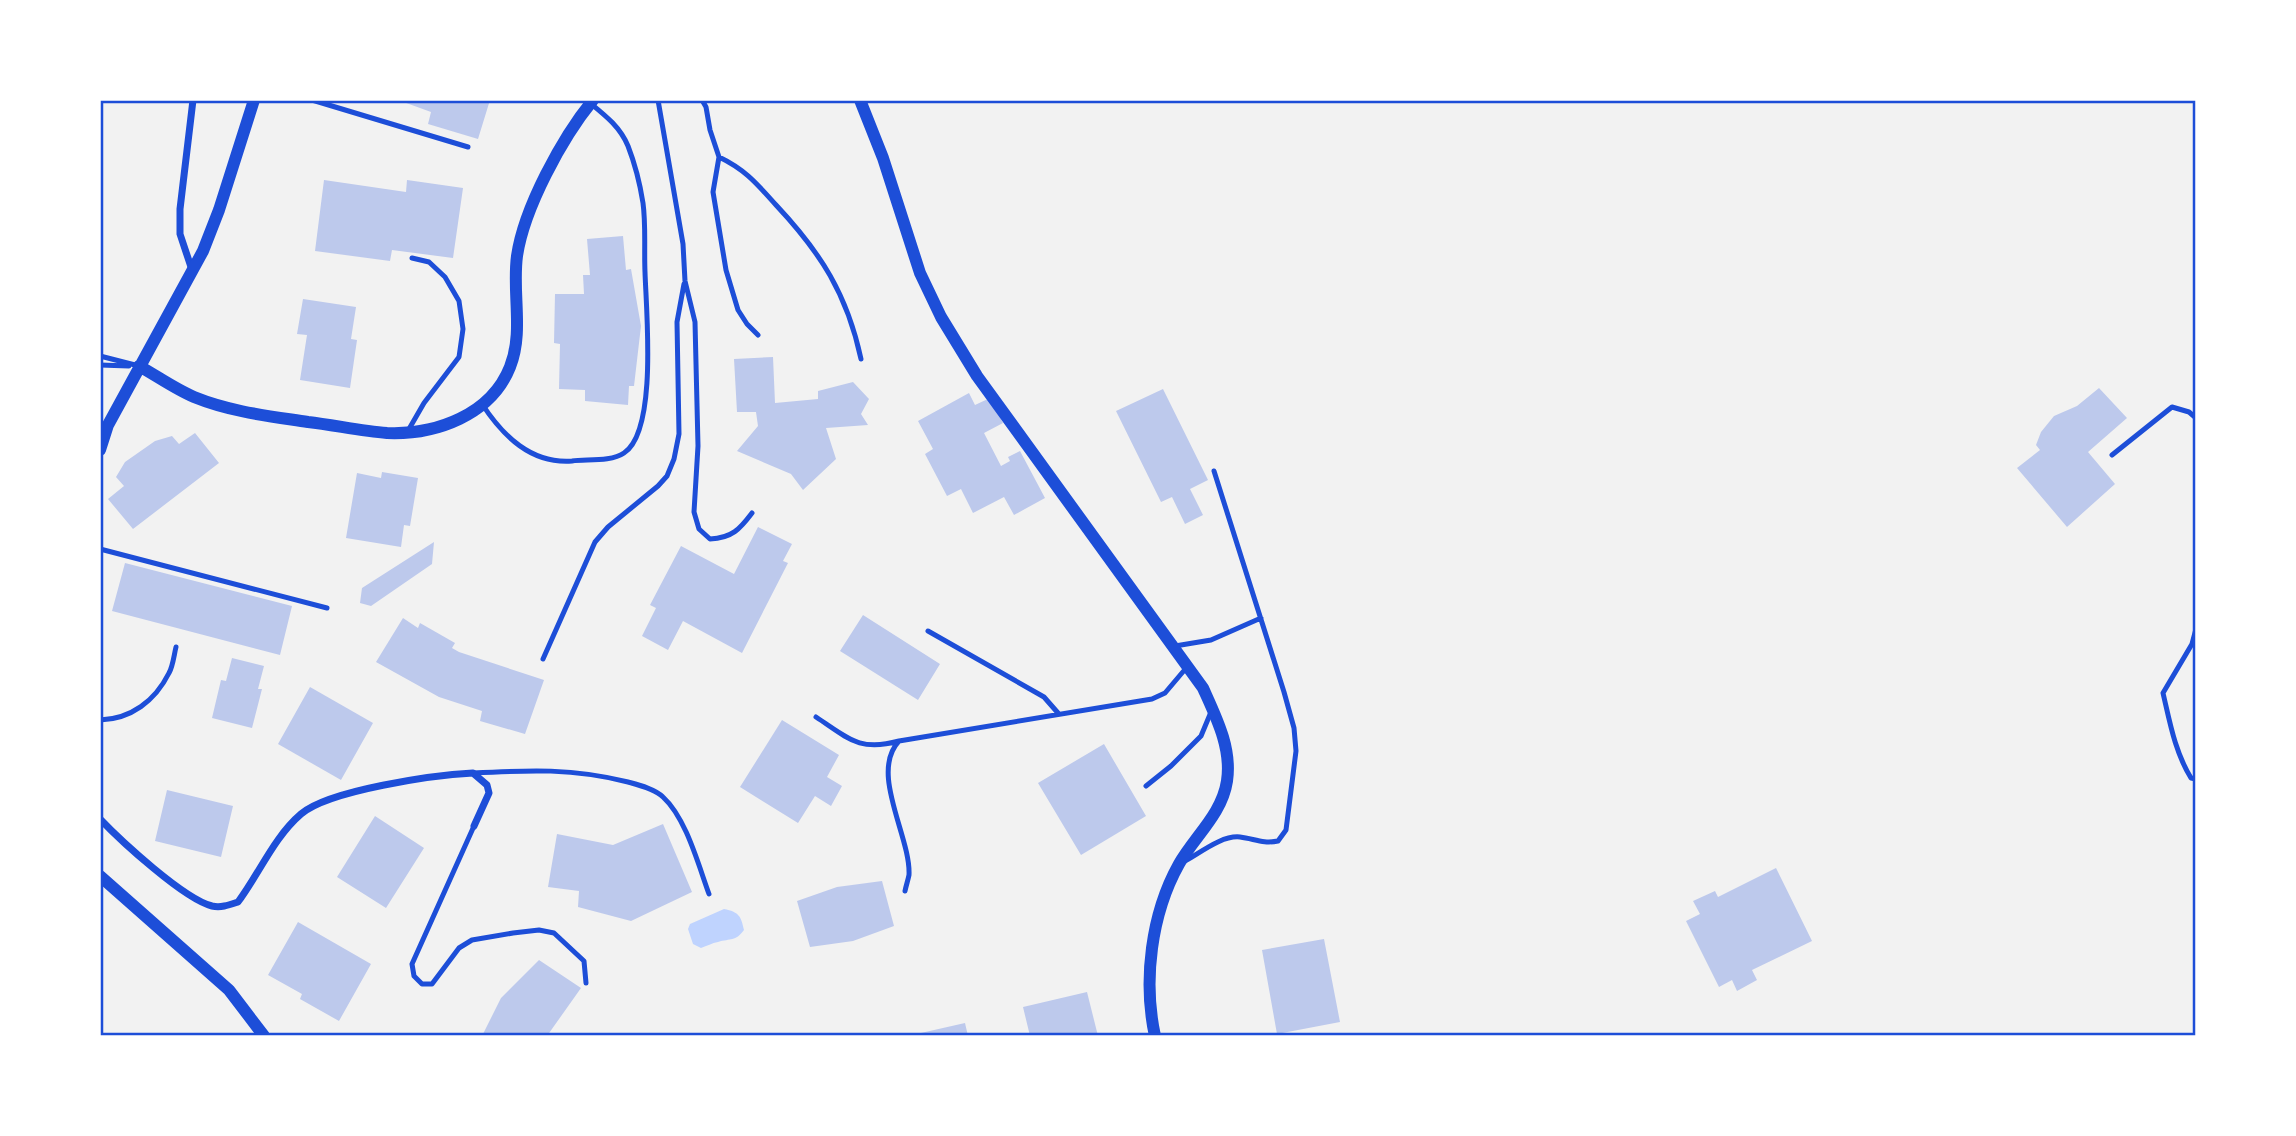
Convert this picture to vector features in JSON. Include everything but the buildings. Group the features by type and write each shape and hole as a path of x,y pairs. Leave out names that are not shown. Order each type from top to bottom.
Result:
{"street":[{"path":"192,270 180,234 180,209 193,100"},
{"path":"100,450 108,425 203,251 254,100"},
{"path":"860,100 883,158 920,273 941,317 977,376 1203,688 1221,729 1227,780 1219,807 1179,864 1159,910 1150,973 1155,1036"},
{"path":"139,366 192,396 237,412 386,433 424,431 455,421 482,404 500,386 511,364 517,323 517,257 523,228 551,165 591,101"},
{"path":"100,819 193,898 213,906 238,902 300,815 330,798 425,778 473,773 487,785 489,793 474,826"},
{"path":"100,876 229,990 264,1036"}],"lane":[{"path":"312,100 468,147"},
{"path":"658,100 683,244 685,281 695,322 698,446 694,512 699,529 710,539 724,538 740,530 752,513"},
{"path":"702,100 719,157 713,191 726,270 738,310 758,335"},
{"path":"482,404 496,426 513,443 537,456 560,462 613,457 625,453 633,444 637,433 645,407 648,370 649,321 643,207 631,155 619,129 591,101"},
{"path":"719,157 743,170 821,257 842,295 861,359"},
{"path":"407,432 424,403 459,357 463,329 459,301 445,278 429,262 412,258"},
{"path":"543,659 595,542 608,527 667,476 674,459 679,434 677,323 685,281"},
{"path":"100,356 139,366"},
{"path":"100,365 139,366"},
{"path":"2112,455 2172,407 2189,412 2196,418"},
{"path":"1179,864 1220,841 1237,836 1265,844 1278,841 1286,830 1296,751 1294,727 1214,471"},
{"path":"100,549 327,608"},
{"path":"1172,646 1211,640 1261,618"},
{"path":"2196,629 2192,644 2163,693 2173,739 2183,765 2191,778 2196,779"},
{"path":"928,631 1044,697 1058,713"},
{"path":"100,720 117,719 144,705 170,673 176,647"},
{"path":"816,717 848,738 866,746 879,747 899,741 1058,713 1152,699 1165,693 1187,667"},
{"path":"1146,786 1201,736 1212,709"},
{"path":"899,741 891,749 889,777 909,874 905,891"},
{"path":"473,773 544,770 581,772 641,785 662,795 680,819 709,894"},
{"path":"474,826 412,964 414,976 422,984 432,984 459,948 472,940 539,930 554,933 584,961 586,983"}],"water":[{"path":"724,909 736,913 740,918 744,930 741,934 701,948 693,944 688,929 690,924"}]}
